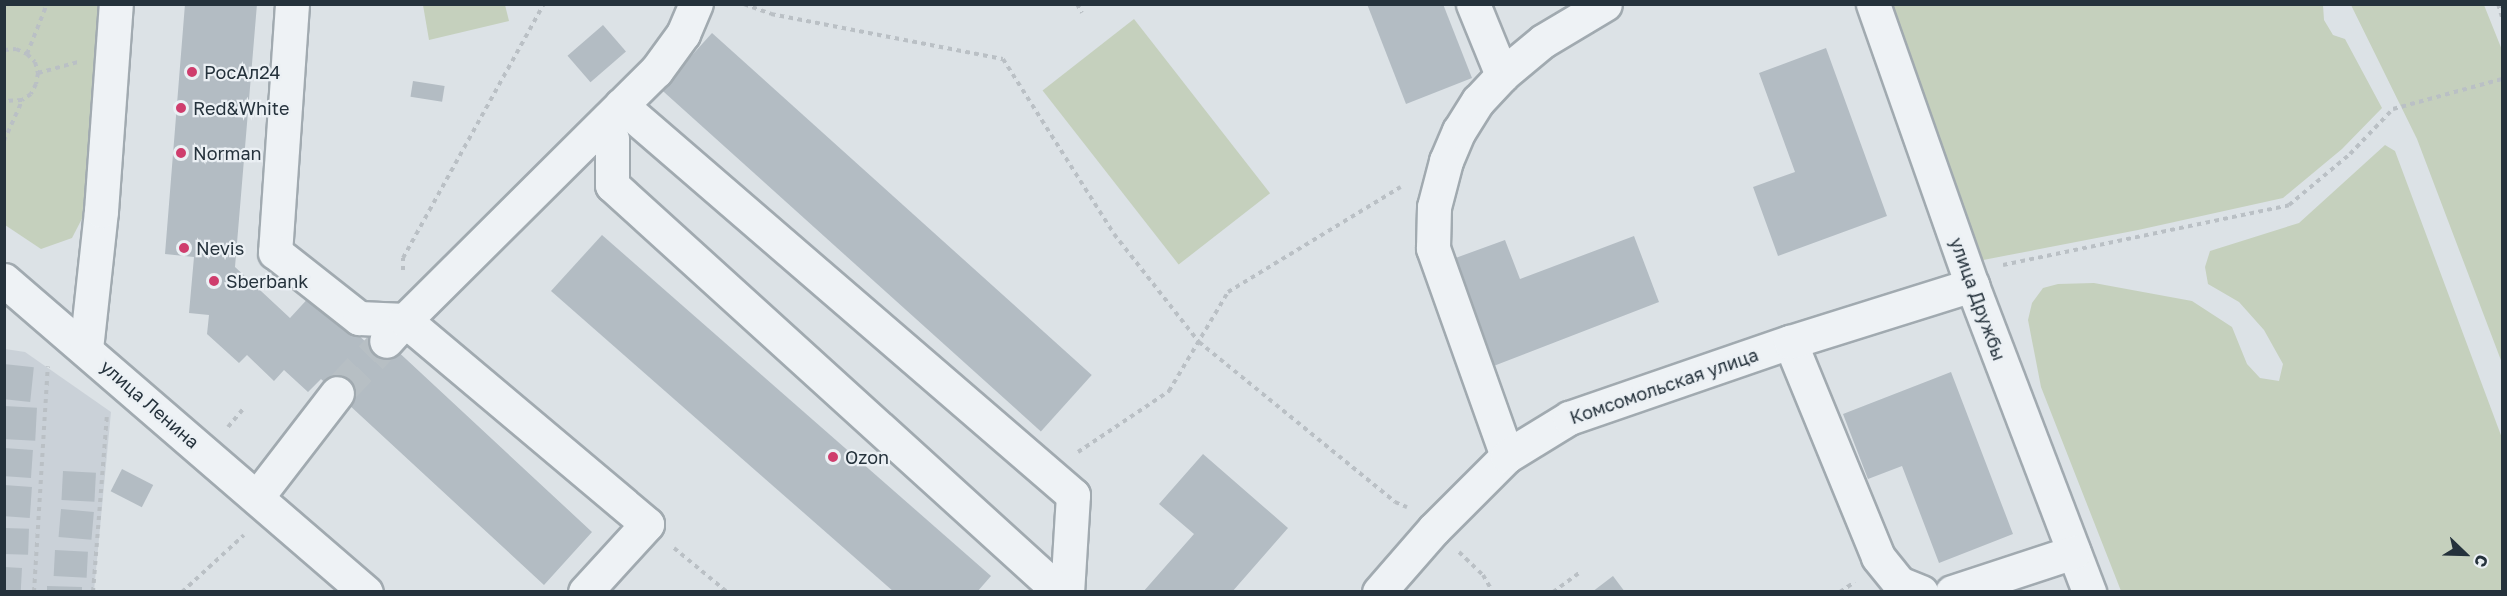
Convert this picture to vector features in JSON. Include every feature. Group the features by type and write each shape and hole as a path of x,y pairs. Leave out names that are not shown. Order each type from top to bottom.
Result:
{"street":[{"name":"улица Ленина","path":"116,4 101,211 86,350 366,591"},
{"path":"292,4 274,252 359,318 395,330 647,524 585,591"},
{"path":"395,330 601,138 632,115 656,71 676,44 696,4"},
{"path":"1473,4 1502,75"},
{"path":"1507,456 1433,248 1434,207 1446,161 1459,131 1478,101 1502,75 1543,41 1605,4"},
{"name":"улица Дружбы","path":"1874,4 1972,285 2089,591"},
{"path":"632,115 1073,495 1068,591"},
{"path":"601,138 612,185 1060,591"},
{"path":"4,280 86,350"},
{"name":"Комсомольская улица","path":"1379,591 1424,519 1507,456 1569,418 1790,342 1972,285"},
{"path":"1790,342 1878,557 1899,583 1921,591"},
{"path":"257,497 338,393"},
{"path":"1952,591 2073,552"}],"path":[{"path":"27,54 47,4"},
{"path":"395,330 403,258 544,4"},
{"path":"744,4 771,14 1003,59 1114,234 1199,342 1395,502 1424,519 1483,575 1493,591"},
{"path":"1077,4 1082,13"},
{"path":"2498,4 2502,17"},
{"path":"4,50 16,49 27,54 35,62 38,73 36,84 31,93 22,100 4,141"},
{"path":"1972,285 1991,268 2142,238 2289,205 2350,154 2393,109 2502,79"},
{"path":"4,101 22,100"},
{"path":"1046,472 1169,391 1228,292 1446,161"},
{"path":"34,591 51,320"},
{"path":"93,591 107,415"},
{"path":"647,524 727,591"},
{"path":"182,591 245,535"},
{"path":"1553,591 1579,573"}],"shaded area":[{"path":"5,349 25,352 111,412 94,591 5,592"}],"green space":[{"path":"4,5 101,5 87,209 72,238 41,249 5,225"},
{"path":"423,5 505,5 509,21 429,40"},
{"path":"1888,5 2323,5 2324,20 2333,35 2345,39 2382,108 2342,149 2283,198 2138,230 1978,261"},
{"path":"2351,5 2484,5 2502,50 2502,363 2417,139"},
{"path":"1134,19 1270,193 1179,265 1043,90"},
{"path":"2385,145 2395,151 2502,438 2502,591 2121,591 2041,387 2028,320 2032,303 2043,288 2058,284 2094,283 2192,301 2232,327 2247,364 2260,378 2279,381 2283,364 2264,330 2239,302 2208,284 2205,267 2210,251 2299,223"}],"building":[{"path":"185,4 257,4 235,267 290,318 313,293 368,344 378,333 592,532 544,585 321,379 308,392 284,370 274,381 247,355 239,363 207,334 209,315 189,313 194,257 165,254"},
{"path":"1367,4 1443,4 1472,78 1406,104"},
{"path":"603,25 626,51 590,82 568,56"},
{"path":"712,33 1092,375 1041,431 661,89"},
{"path":"1826,48 1887,216 1778,256 1753,187 1795,172 1759,73"},
{"path":"413,81 445,86 442,102 410,97"},
{"path":"602,235 991,576 977,592 894,592 551,291"},
{"path":"1634,236 1659,302 1491,367 1450,260 1505,240 1520,279"},
{"path":"4,364 34,367 30,402 4,399"},
{"path":"1951,372 2013,534 1939,563 1902,466 1868,479 1843,414"},
{"path":"4,406 37,408 35,441 4,439"},
{"path":"4,448 33,450 31,478 4,476"},
{"path":"1203,454 1288,528 1232,592 1143,592 1194,534 1159,504"},
{"path":"122,469 153,485 142,507 111,491"},
{"path":"63,471 96,473 94,502 61,500"},
{"path":"4,485 32,487 30,518 4,516"},
{"path":"61,509 94,512 91,540 59,537"},
{"path":"4,528 29,529 28,555 4,554"},
{"path":"55,550 88,552 87,578 54,576"},
{"path":"4,567 22,568 21,592 4,592"},
{"path":"1613,576 1625,592 1592,592"},
{"path":"47,586 82,587 82,592 47,592"}],"tunnel":[{"path":"337,393 386,341"}],"place":[{"name":"РосАл24","path":"192,72"},
{"name":"Red&White","path":"181,108"},
{"name":"Norman","path":"181,153"},
{"name":"Nevis","path":"184,248"},
{"name":"Sberbank","path":"214,281"},
{"name":"Ozon","path":"833,457"}]}
